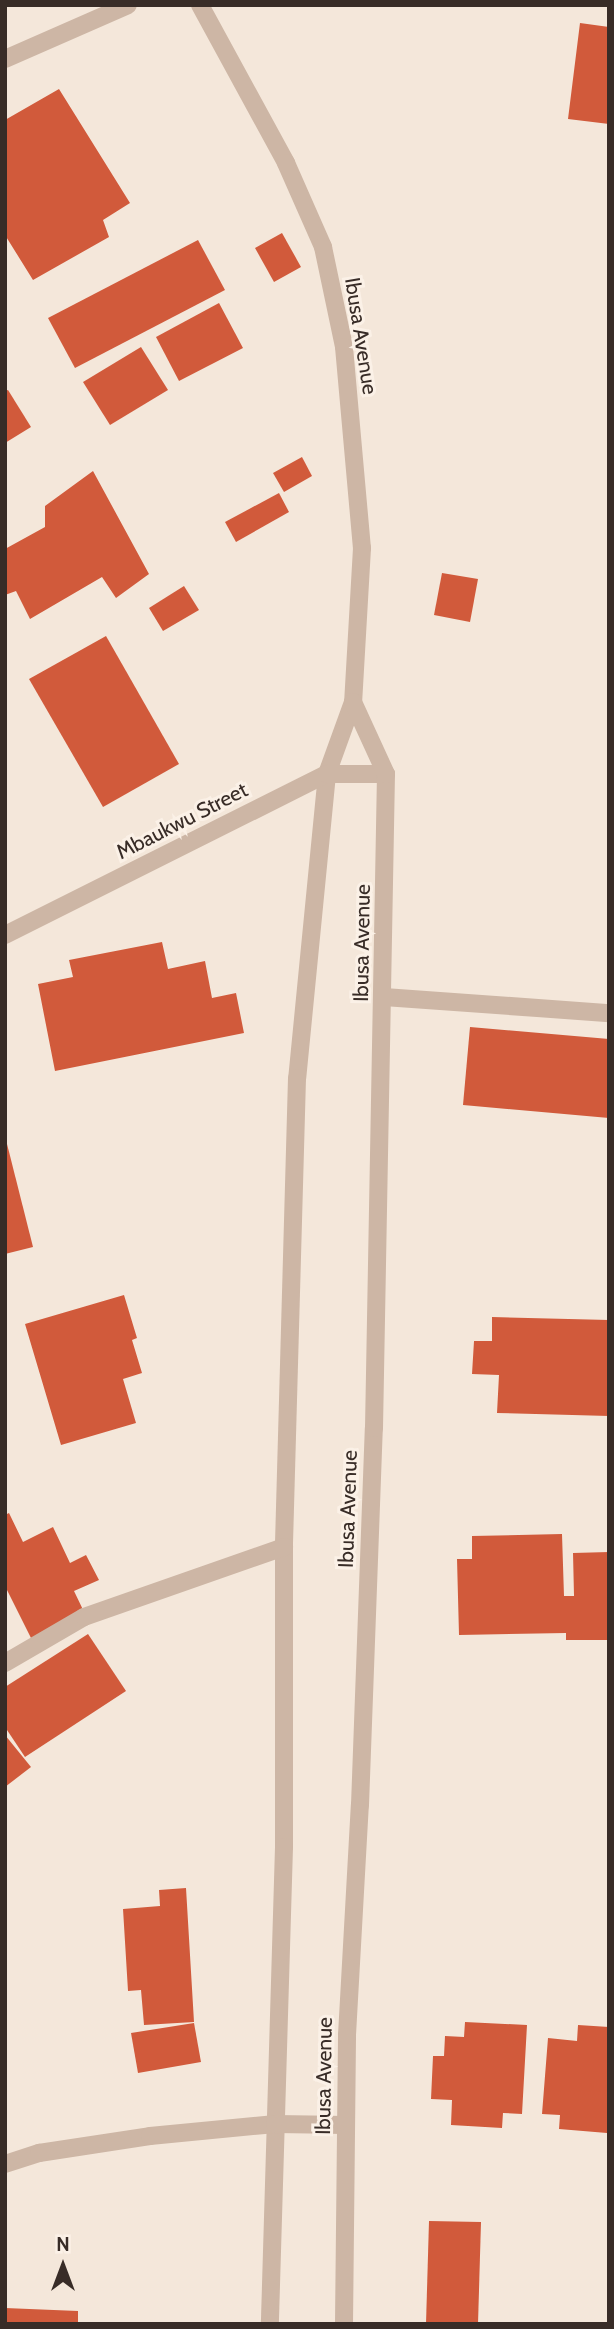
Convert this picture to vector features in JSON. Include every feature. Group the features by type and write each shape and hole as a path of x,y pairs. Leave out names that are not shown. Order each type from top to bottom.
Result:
{"street":[{"path":"5,59 128,5"},
{"name":"Ibusa Avenue","path":"200,5 286,163 323,247 344,346 362,548 353,702 327,774 298,1078 284,1547 284,1847 270,2324"},
{"name":"Ibusa Avenue","path":"344,2324 346,2125 374,1428 386,774 353,702"},
{"name":"Mbaukwu Street","path":"5,935 327,774 386,774"},
{"path":"384,997 609,1013"},
{"path":"5,1663 85,1617 284,1547"},
{"path":"5,2164 39,2153 150,2136 275,2124 346,2125"}],"building":[{"path":"580,23 609,27 609,124 568,119"},
{"path":"59,89 130,203 103,220 109,237 33,280 5,235 5,120"},
{"path":"282,233 301,267 274,282 255,248"},
{"path":"198,240 225,290 75,368 48,318"},
{"path":"219,303 243,348 179,381 156,337"},
{"path":"141,347 168,390 110,425 83,382"},
{"path":"8,390 31,427 5,443 5,391"},
{"path":"302,457 312,476 284,492 273,473"},
{"path":"93,471 149,574 116,598 102,577 30,619 16,591 5,595 5,549 45,527 45,506"},
{"path":"279,493 289,512 236,542 225,522"},
{"path":"442,573 478,579 470,622 434,615"},
{"path":"184,586 199,610 163,631 149,608"},
{"path":"106,636 179,764 103,807 29,679"},
{"path":"162,942 168,969 205,961 212,998 236,993 244,1033 55,1071 38,984 73,977 69,960"},
{"path":"470,1027 609,1039 609,1118 463,1105"},
{"path":"5,1136 33,1247 5,1254"},
{"path":"124,1295 137,1338 132,1340 142,1373 123,1379 136,1423 61,1445 25,1324"},
{"path":"492,1317 609,1320 609,1416 497,1413 499,1375 472,1374 474,1341 492,1341"},
{"path":"9,1513 23,1542 53,1527 70,1563 86,1555 99,1580 74,1591 86,1616 33,1642 5,1586 5,1515"},
{"path":"562,1534 564,1596 574,1596 573,1553 609,1552 609,1640 566,1640 566,1633 459,1635 457,1559 472,1559 472,1536"},
{"path":"88,1634 126,1691 25,1757 5,1727 5,1687"},
{"path":"5,1735 31,1767 5,1787"},
{"path":"186,1888 194,2022 144,2025 141,1990 128,1991 123,1909 160,1906 159,1890"},
{"path":"465,2022 527,2025 522,2114 503,2113 502,2128 451,2125 452,2100 431,2099 433,2056 444,2056 445,2036 464,2037"},
{"path":"194,2023 201,2062 138,2073 131,2033"},
{"path":"578,2025 609,2027 607,2133 559,2129 560,2115 542,2114 548,2038 577,2041"},
{"path":"429,2221 481,2222 478,2324 426,2324"},
{"path":"5,2308 78,2311 78,2324 5,2324"}]}
